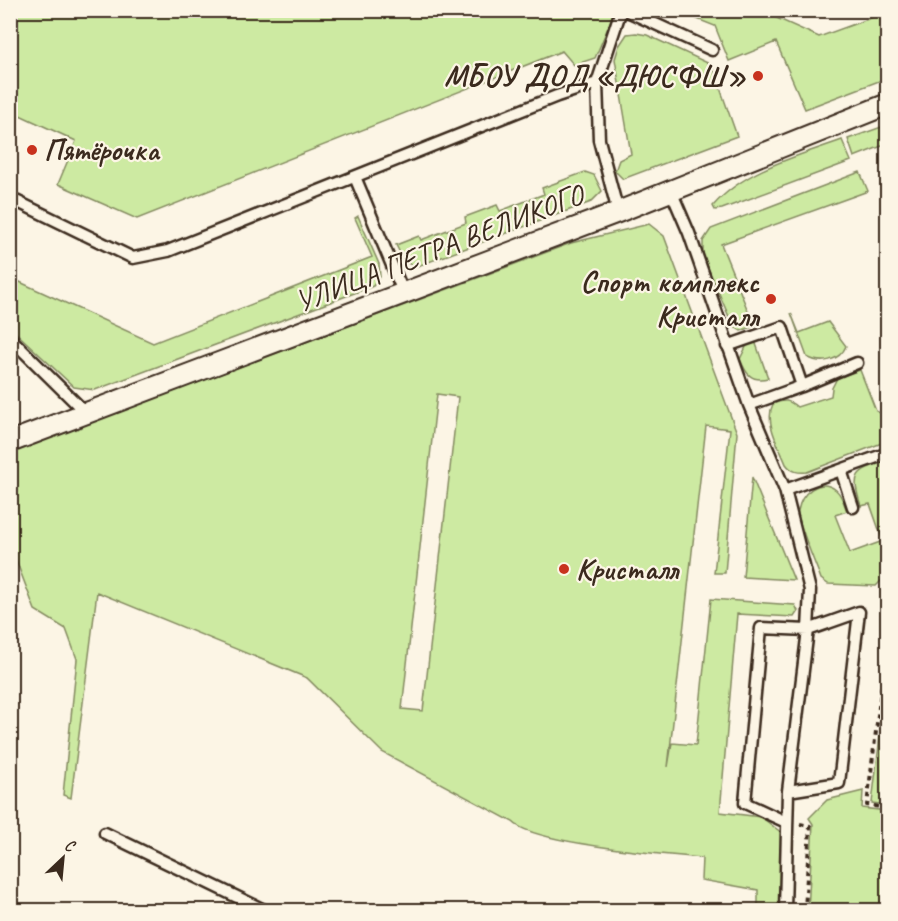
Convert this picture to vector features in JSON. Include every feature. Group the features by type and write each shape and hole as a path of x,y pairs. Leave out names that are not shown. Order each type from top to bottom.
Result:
{"street":[{"name":"УЛИЦА ПЕТРА ВЕЛИКОГО","path":"10,442 618,212 888,104"}],"lane":[{"path":"618,212 599,140 597,83 623,10 712,50"},
{"path":"10,201 14,200 133,258 168,251 557,96 597,83"},
{"path":"355,177 404,294"},
{"path":"671,190 689,233 749,405 785,490 810,590 808,630 788,791 784,910"},
{"path":"728,346 782,327 802,386"},
{"path":"10,338 85,412"},
{"path":"749,405 858,363"},
{"path":"785,490 888,453"},
{"path":"841,470 853,507"},
{"path":"786,822 745,803 761,628 808,630 859,612 839,783 788,791"},
{"path":"105,833 264,910"}],"path":[{"path":"888,633 867,805 888,808"},
{"path":"786,822 810,826 805,910"}],"green space":[{"path":"10,11 615,11 595,58 574,65 562,51 137,219 58,184 76,141 11,111"},
{"path":"677,11 761,11 819,37 887,12 887,78 805,109 776,42 729,61 715,26"},
{"path":"627,34 647,35 712,65 737,136 623,179 615,171 619,160 631,154 615,59 619,46"},
{"path":"887,125 887,144 854,157 848,139"},
{"path":"842,140 851,161 715,210 713,206 726,193 756,173 790,158"},
{"path":"585,172 594,175 602,191 591,202 415,267 404,261 396,245 419,236 421,240 466,223 465,217 497,205 500,211 544,194 542,188"},
{"path":"860,172 868,191 721,244 754,326 741,331 733,326 703,256 703,241 711,229"},
{"path":"358,216 379,264 380,277 373,286 95,390 74,387 11,328 11,278 153,343 372,257 355,218"},
{"path":"649,224 664,236 737,433 725,573 714,573 730,429 706,426 668,767 672,743 696,745 711,599 795,605 798,611 794,617 737,614 720,812 761,817 782,833 780,910 758,910 758,890 701,880 702,858 602,847 546,836 525,829 382,752 307,678 97,592 71,798 63,795 77,659 66,629 35,610 11,547 11,452 571,243","holes":["437,394 458,397 423,711 402,709"]},
{"path":"791,313 799,333 828,322 846,346 843,351 835,358 824,361 807,357"},
{"path":"755,341 768,378 757,379 750,376 740,359 747,345"},
{"path":"860,370 876,411 882,414 887,431 887,441 807,472 791,469 786,464 771,426 773,404 786,401 797,407 831,396 837,378"},
{"path":"887,461 887,575 876,586 828,584 821,579 798,517 800,504 807,493 817,486 830,486 840,494 847,511 835,515 850,553 883,541 870,504 861,506 856,479 869,467"},
{"path":"752,477 794,580 743,577"},
{"path":"880,736 887,737 887,805 872,803"},
{"path":"863,791 862,808 887,811 887,910 808,910 813,824 809,818 827,800"}],"place":[{"name":"МБОУ ДОД «ДЮСФШ»","path":"758,76"},
{"name":"Пятёрочка","path":"32,150"},
{"name":"Спорт комплекс Кристалл","path":"771,299"},
{"name":"Кристалл","path":"564,569"}]}
